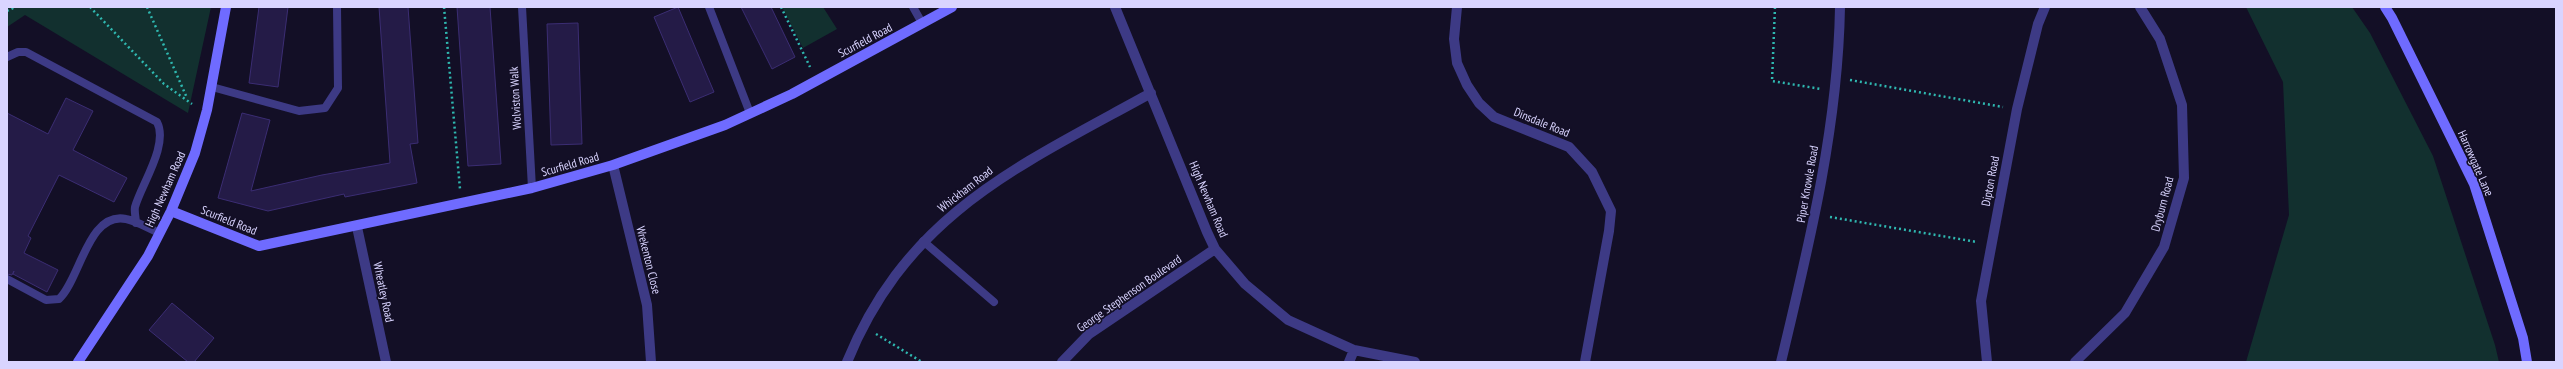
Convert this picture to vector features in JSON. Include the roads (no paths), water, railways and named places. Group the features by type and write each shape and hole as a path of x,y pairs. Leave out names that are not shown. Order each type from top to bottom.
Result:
{"street":[{"name":"High Newham Road","path":"78,362 148,256 172,211 195,153 207,110 226,7"},
{"name":"Scurfield Road","path":"172,211 260,246 356,227 532,188 612,165 694,137 750,113 817,80 952,7"},
{"name":"High Newham Road","path":"1115,7 1215,249 1245,284 1288,320 1354,350 1415,362"},
{"name":"Dinsdale Road","path":"1457,7 1454,39 1457,63 1467,85 1479,103 1494,117 1569,148 1592,172 1611,212 1610,231 1585,362"},
{"name":"Piper Knowle Road","path":"1781,362 1816,215 1837,78 1840,7"},
{"name":"Dipton Road","path":"1987,362 1981,301 2017,109 2038,24 2045,7"},
{"name":"Dryburn Road","path":"2075,362 2125,313 2164,247 2184,178 2182,105 2160,39 2140,7"},
{"name":"Harrowgate Lane","path":"2385,7 2392,18 2474,184 2523,338 2527,362"},
{"name":"Whickham Road","path":"847,362 863,325 888,284 923,241 960,207 1010,171 1151,93"},
{"name":"Wrekenton Close","path":"612,165 646,305 652,362"},
{"name":"Wheatley Road","path":"356,227 386,362"},
{"name":"George Stephenson Boulevard","path":"1062,362 1089,334 1215,249"},
{"path":"1349,362 1354,350"}],"lane":[{"path":"212,88 299,111 325,108 338,88 337,7"},
{"name":"Wolviston Walk","path":"522,7 532,188"},
{"path":"709,7 750,113"},
{"path":"913,7 922,23"},
{"path":"7,57 18,52 26,52 157,122 161,130 160,138 151,170 135,209 136,223"},
{"path":"7,279 46,300 59,299 100,227 118,218 136,223 160,233"},
{"path":"923,241 994,302"}]}
